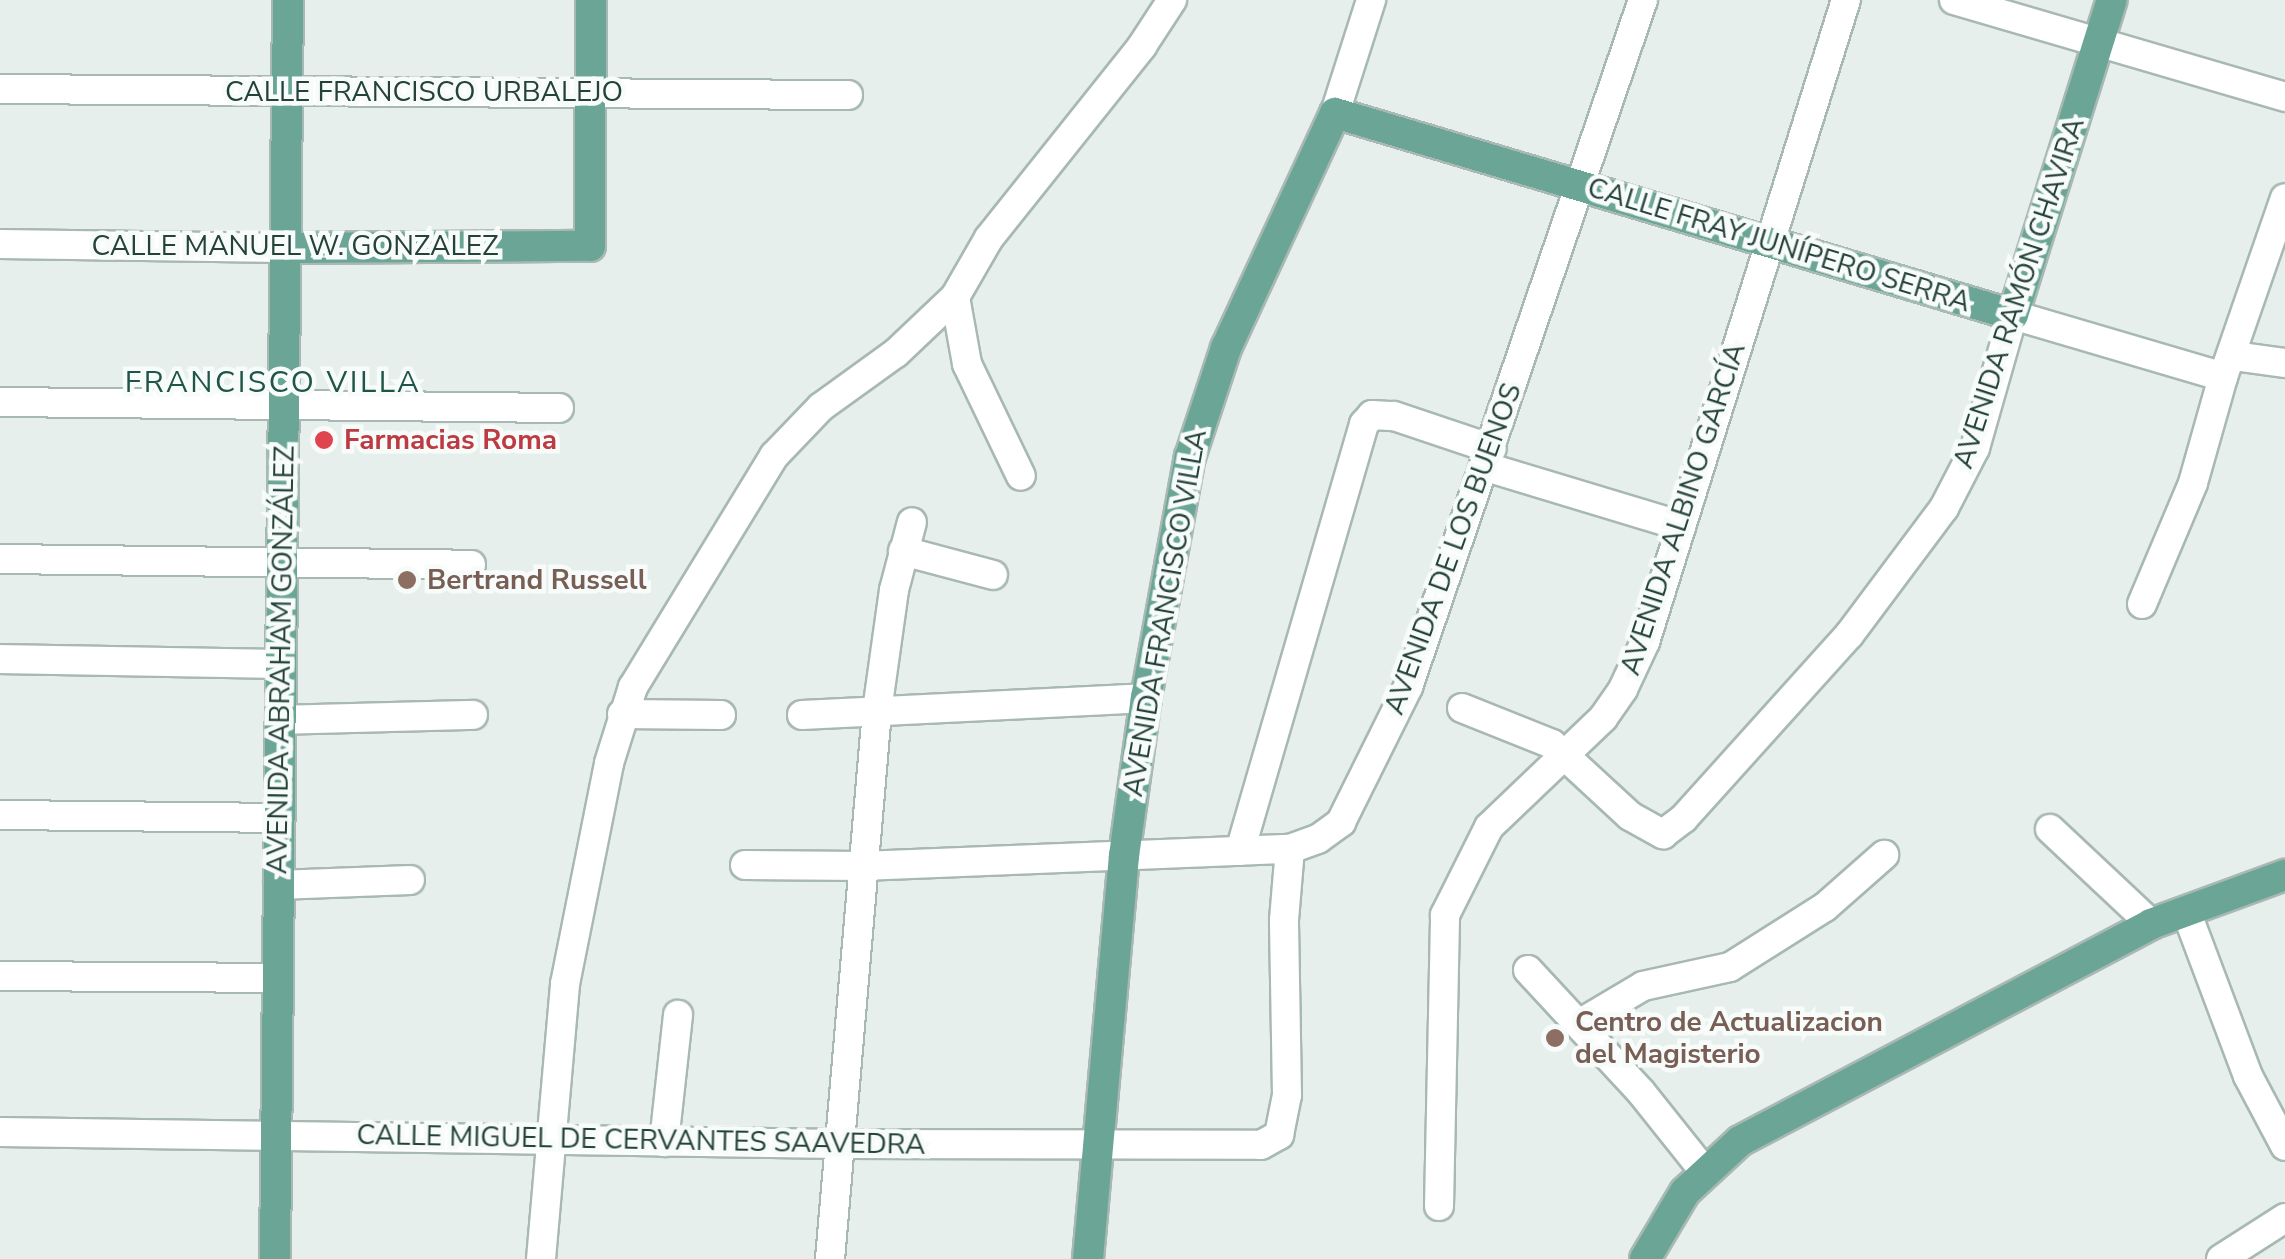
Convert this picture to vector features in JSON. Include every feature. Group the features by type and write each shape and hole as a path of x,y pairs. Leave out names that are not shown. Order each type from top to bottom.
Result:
{"main road":[{"name":"AVENIDA ABRAHAM GONZÁLEZ","path":"275,1259 288,0"},
{"path":"590,93 592,0"},
{"name":"AVENIDA RAMÓN CHAVIRA","path":"2013,315 2112,0"},
{"name":"CALLE MANUEL W. GONZALEZ","path":"285,248 590,246 590,93"},
{"name":"CALLE FRAY JUNÍPERO SERRA","path":"1335,113 2013,315"},
{"name":"AVENIDA FRANCISCO VILLA","path":"1088,1259 1124,856 1176,525 1204,404 1335,113"},
{"path":"1645,1259 1684,1192 1740,1141 2152,924 2285,875"}],"street":[{"path":"541,1259 565,984 622,714 646,662 774,456 821,407 896,353 955,297 989,238 1142,46 1172,0"},
{"name":"AVENIDA FRANCISCO VILLA","path":"1335,113 1371,0"},
{"name":"AVENIDA DE LOS BUENOS","path":"1290,849 1318,839 1341,822 1408,687 1643,0"},
{"name":"AVENIDA ALBINO GARCÍA","path":"1439,1206 1444,914 1490,827 1504,809 1568,755 1623,688 1645,642 1846,0"},
{"path":"1954,0 2097,46 2285,97"},
{"name":"CALLE FRANCISCO URBALEJO","path":"0,89 848,95"},
{"path":"2142,604 2192,482 2285,198"},
{"name":"CALLE MANUEL W. GONZALEZ","path":"0,244 285,248"},
{"path":"955,297 967,364 1021,476"},
{"name":"CALLE FRAY JUNÍPERO SERRA","path":"2013,315 2228,366 2285,364"},
{"name":"AVENIDA RAMÓN CHAVIRA","path":"1568,755 1630,816 1656,832 1672,828 1684,818 1849,635 1944,508 1974,448 2013,315"},
{"path":"0,402 559,408"},
{"path":"1240,850 1364,424 1372,415 1394,416 1489,458 1682,526"},
{"path":"830,1259 877,711 903,551 912,522"},
{"path":"903,551 993,575"},
{"path":"0,559 471,564"},
{"path":"0,659 281,664"},
{"path":"802,715 1146,698"},
{"path":"1462,708 1522,728 1568,755"},
{"path":"622,714 721,715"},
{"path":"280,720 473,715"},
{"path":"0,815 280,818"},
{"path":"2050,828 2152,924"},
{"path":"745,865 862,866 1290,849"},
{"name":"CALLE MIGUEL DE CERVANTES SAAVEDRA","path":"0,1132 1261,1146 1279,1135 1287,1094 1284,936 1290,849"},
{"path":"1579,1024 1643,986 1730,967 1825,907 1884,855"},
{"path":"278,885 410,880"},
{"path":"2186,912 2248,1076 2285,1146"},
{"path":"1528,970 1641,1092 1704,1171"},
{"path":"0,976 278,978"},
{"path":"664,1142 678,1015"},
{"path":"2221,1259 2285,1218"}],"place":[{"name":"Farmacias Roma","path":"324,440"},
{"name":"Bertrand Russell","path":"407,580"},
{"name":"Centro de Actualizacion del Magisterio","path":"1555,1038"}],"district":[{"name":"FRANCISCO VILLA","path":"273,383"}]}
